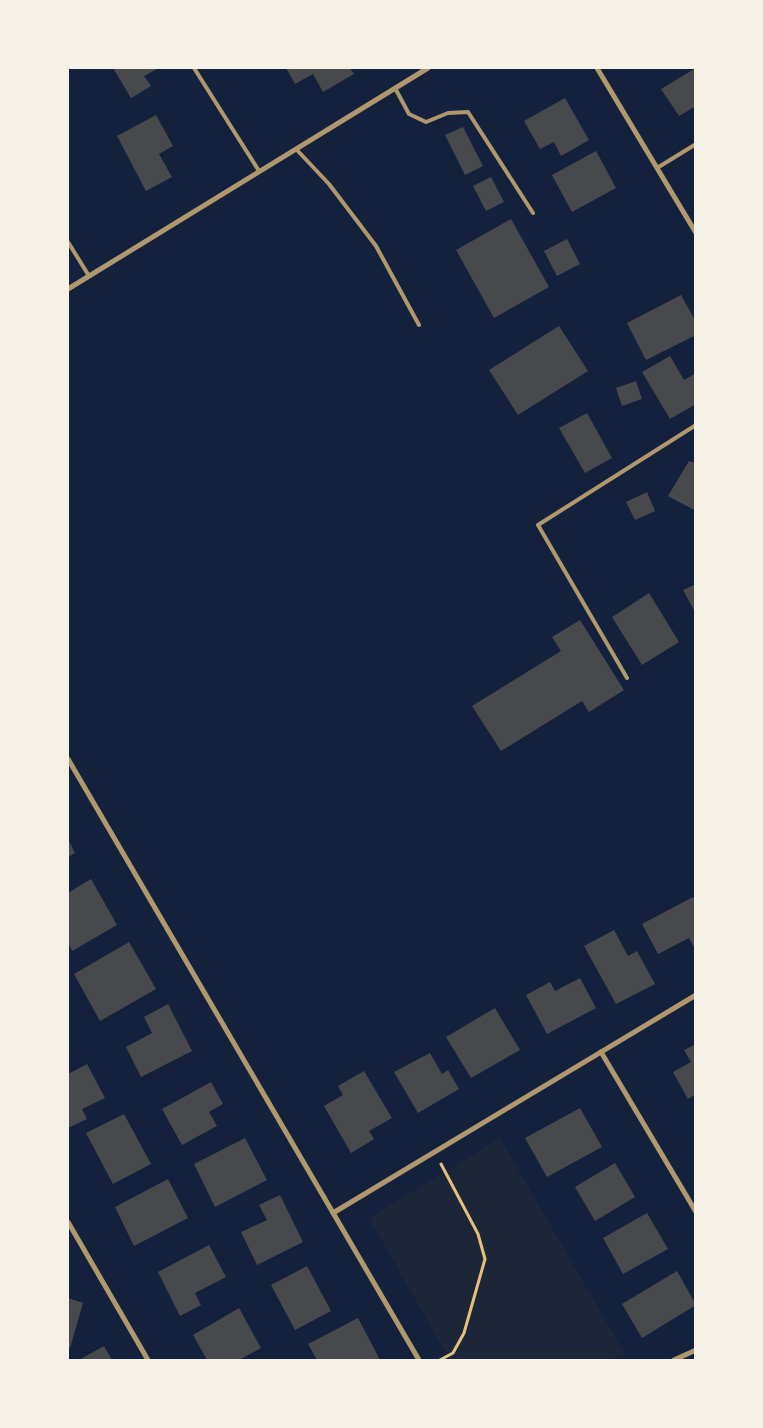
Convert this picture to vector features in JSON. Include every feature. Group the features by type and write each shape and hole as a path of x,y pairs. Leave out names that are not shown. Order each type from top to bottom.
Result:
{"street":[{"path":"68,289 428,68"},
{"path":"597,68 696,233"},
{"path":"68,759 419,1360"},
{"path":"333,1213 696,995"},
{"path":"601,1052 696,1212"},
{"path":"68,1222 148,1360"},
{"path":"674,1360 696,1350"}],"lane":[{"path":"194,68 259,171"},
{"path":"395,88 409,114 426,122 448,114 468,112 533,213"},
{"path":"657,168 696,144"},
{"path":"296,149 329,184 376,246 419,325"},
{"path":"68,242 89,276"},
{"path":"627,678 538,525 696,425"}],"path":[{"path":"435,1152 478,1234 485,1259 464,1333 453,1353 440,1360"}],"shaded area":[{"path":"500,1138 625,1354 610,1360 450,1360 369,1218"}],"building":[{"path":"113,68 159,68 144,76 151,86 131,98"},
{"path":"286,68 350,68 354,74 323,92 313,74 295,84"},
{"path":"696,68 696,106 679,116 661,89"},
{"path":"565,98 589,140 561,156 554,142 540,149 524,121"},
{"path":"156,115 173,146 159,154 172,177 146,191 117,136"},
{"path":"463,127 483,166 465,175 445,135"},
{"path":"596,151 616,188 572,212 552,175"},
{"path":"491,177 504,202 486,211 473,186"},
{"path":"511,219 549,287 494,318 456,250"},
{"path":"567,239 580,264 557,276 544,251"},
{"path":"681,295 696,322 696,335 646,360 627,323"},
{"path":"559,326 588,371 518,415 489,370"},
{"path":"670,356 684,380 696,373 696,404 670,419 642,372"},
{"path":"636,381 642,399 622,406 616,388"},
{"path":"587,413 612,458 585,473 559,428"},
{"path":"689,461 696,463 696,511 668,496"},
{"path":"647,492 655,511 635,520 626,502"},
{"path":"696,584 696,614 683,590"},
{"path":"649,593 679,642 642,665 612,617"},
{"path":"580,620 624,690 589,712 582,701 501,751 472,706 561,651 552,637"},
{"path":"68,839 75,853 68,857"},
{"path":"91,879 117,925 72,951 68,943 68,893"},
{"path":"693,897 696,902 696,946 694,947 689,938 658,954 642,924"},
{"path":"614,930 628,956 637,951 655,984 616,1004 584,946"},
{"path":"129,942 156,989 100,1021 74,974"},
{"path":"580,978 596,1008 547,1034 526,995 550,982 555,991"},
{"path":"168,1004 192,1051 141,1077 126,1047 152,1033 144,1017"},
{"path":"495,1008 520,1050 471,1078 446,1037"},
{"path":"696,1044 696,1094 688,1099 673,1072 691,1062 684,1050"},
{"path":"430,1053 442,1074 448,1070 459,1089 418,1113 394,1072"},
{"path":"87,1064 105,1098 82,1109 87,1119 68,1128 68,1074"},
{"path":"364,1071 392,1118 369,1131 374,1139 351,1153 324,1106 343,1095 338,1086"},
{"path":"211,1082 223,1104 209,1112 217,1126 182,1145 162,1109"},
{"path":"580,1108 602,1147 547,1177 525,1138"},
{"path":"124,1114 151,1164 113,1184 86,1133"},
{"path":"245,1138 267,1180 215,1207 194,1164"},
{"path":"615,1163 635,1197 595,1221 575,1187"},
{"path":"168,1179 188,1218 134,1246 115,1207"},
{"path":"280,1195 303,1242 257,1265 241,1232 267,1220 259,1205"},
{"path":"647,1213 668,1249 623,1274 603,1238"},
{"path":"209,1245 226,1277 195,1293 201,1305 180,1316 158,1272"},
{"path":"307,1266 331,1311 295,1330 271,1285"},
{"path":"677,1271 696,1305 642,1338 622,1304"},
{"path":"68,1298 83,1303 70,1348 68,1348"},
{"path":"239,1308 261,1348 239,1360 207,1360 193,1335"},
{"path":"358,1318 380,1360 317,1360 308,1344"},
{"path":"104,1346 112,1360 79,1360"}]}
